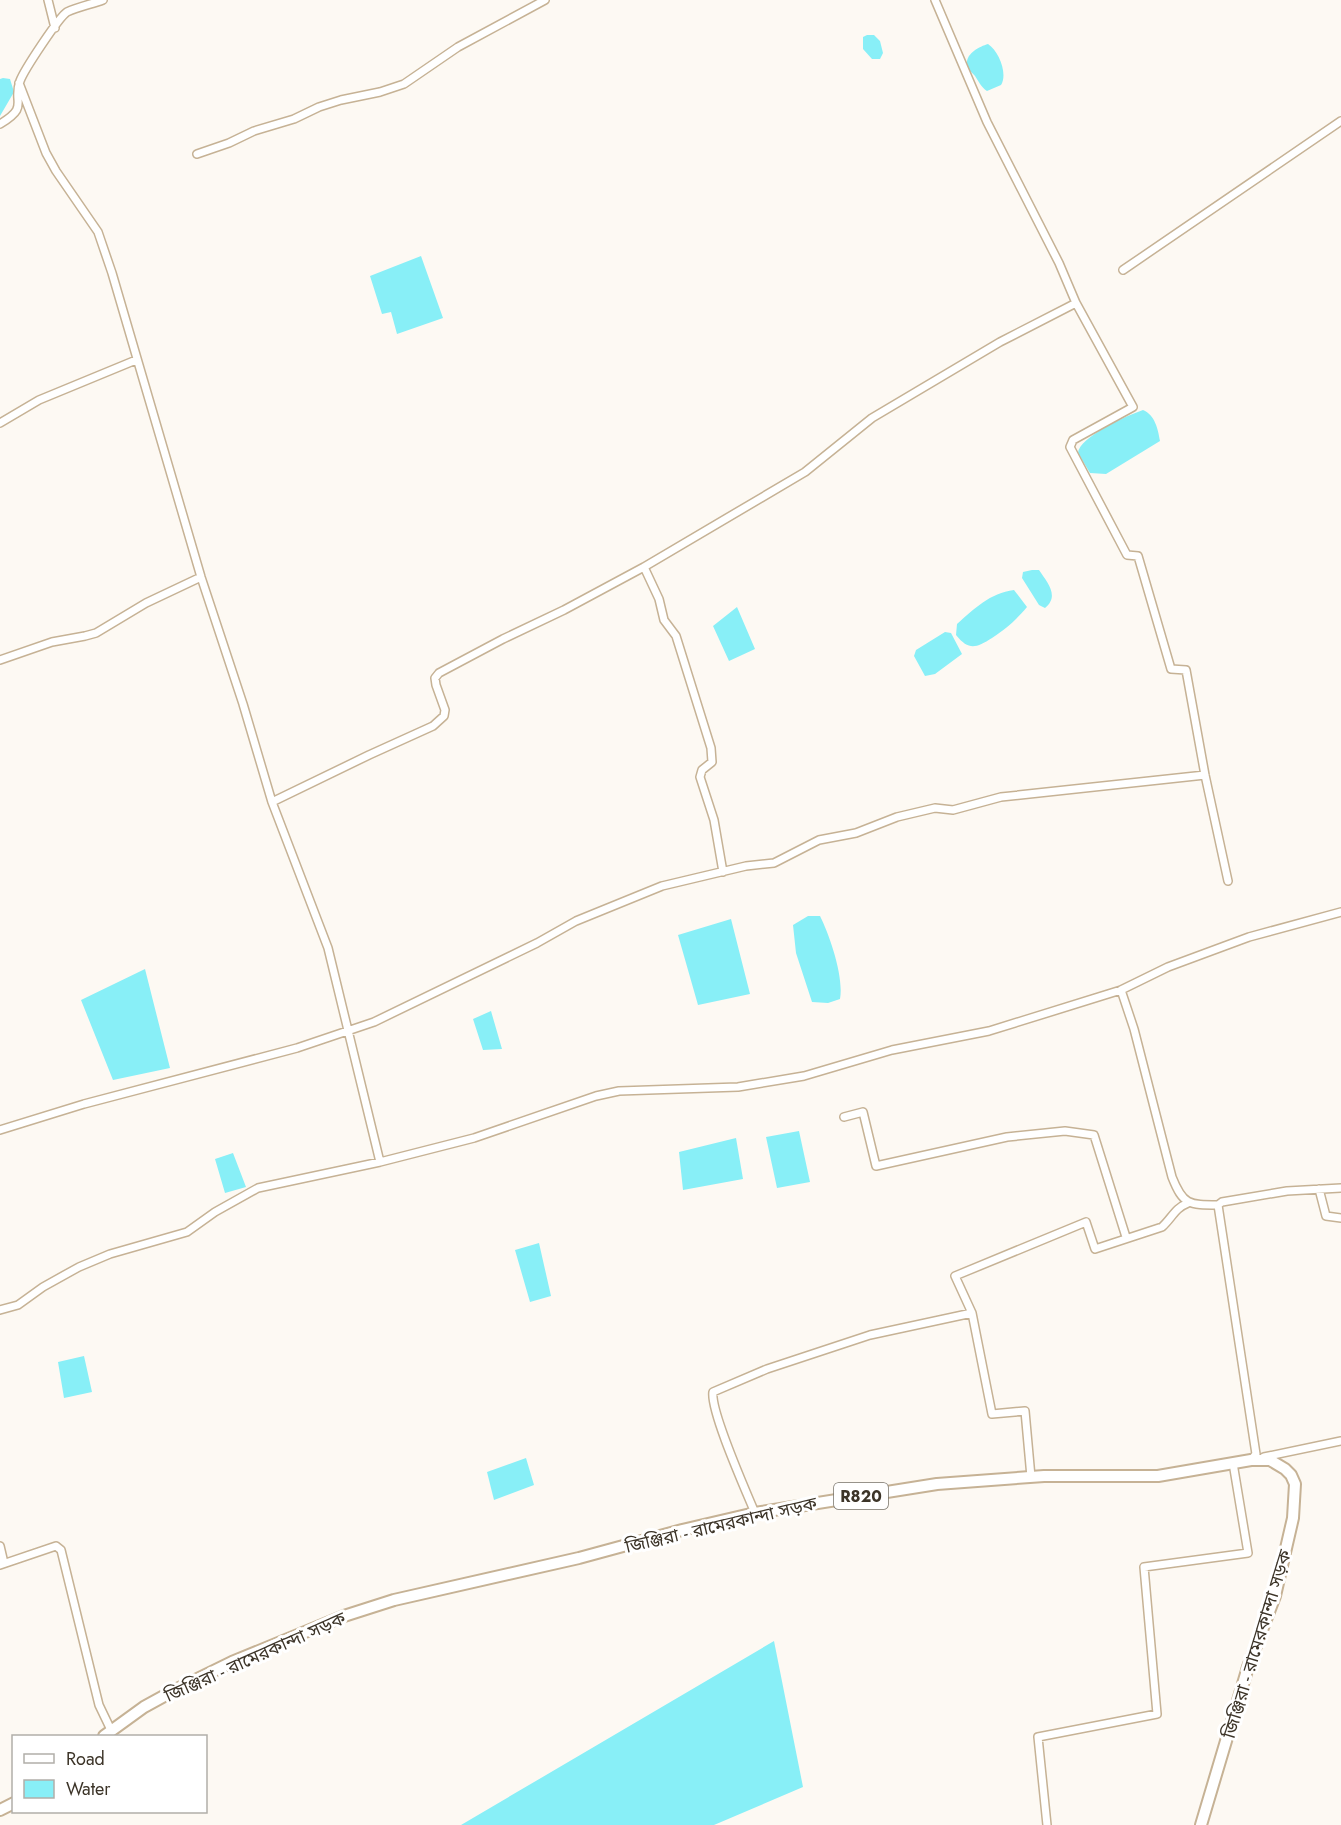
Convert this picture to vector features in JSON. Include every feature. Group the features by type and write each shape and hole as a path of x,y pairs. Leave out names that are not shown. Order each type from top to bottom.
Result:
{"main road":[{"name":"জিঞ্জিরা - রামেরকান্দা সড়ক","path":"107,1733 144,1707 232,1662 344,1616 384,1603 579,1558 681,1530 755,1513 937,1484 1031,1477 1158,1476 1251,1460 1270,1460 1278,1463 1291,1475 1295,1484 1293,1518 1275,1596 1248,1667 1202,1825"}],"street":[{"path":"48,0 55,28"},
{"path":"0,124 13,116 19,105 19,83 32,58 65,13 103,0"},
{"path":"197,154 255,131 294,119 319,107 404,84 458,47 545,0"},
{"path":"934,0 987,122 1059,262 1076,303 1133,407 1073,440 1070,447 1127,555 1138,556 1171,669 1186,670 1205,775 1228,881"},
{"path":"19,83 51,162 98,232 201,578 243,704 272,802 328,948 380,1162"},
{"path":"1123,270 1341,121"},
{"path":"272,802 433,726 444,716 445,710 436,685 435,678 439,674 644,567 805,472 872,418 1000,342 1076,303"},
{"path":"0,423 39,400 136,360"},
{"path":"644,567 659,599 664,620 676,636 711,748 712,762 702,770 700,777 714,820 723,872"},
{"path":"0,660 52,642 96,633 146,603 201,578"},
{"path":"0,1130 84,1104 297,1048 374,1022 537,943 576,921 662,886 774,863 819,840 856,834 897,817 935,808 953,810 1001,797 1205,775"},
{"path":"0,1310 18,1305 43,1287 100,1258 187,1232 215,1212 258,1188 380,1162 474,1138 596,1096 619,1091 738,1087 804,1076 892,1050 989,1031 1121,990 1168,967 1249,937 1341,912"},
{"path":"1121,990 1140,1051 1172,1177 1179,1195 1188,1203"},
{"path":"844,1117 863,1112 876,1166 1007,1137 1065,1131 1094,1136 1126,1237"},
{"path":"1031,1477 1025,1411 992,1414 972,1313 955,1276 1086,1222 1095,1249 1162,1227 1169,1221 1174,1211 1188,1203 1218,1205 1222,1202 1287,1191 1341,1188"},
{"path":"1319,1190 1326,1216 1341,1218"},
{"path":"1218,1205 1256,1454 1251,1460"},
{"path":"755,1513 712,1400 713,1392 767,1370 870,1335 972,1313"},
{"path":"1251,1460 1341,1441"},
{"path":"1047,1825 1038,1737 1157,1714 1144,1567 1248,1553 1233,1463"},
{"path":"0,1546 2,1564 56,1546 61,1550 107,1733"}],"water":[{"path":"874,35 880,41 883,53 880,59 872,59 863,49 863,37"},
{"path":"988,44 999,57 1003,69 1003,80 1001,85 987,91 969,70 967,63 972,52"},
{"path":"0,79 10,79 14,92 0,116"},
{"path":"421,256 443,318 397,334 391,312 382,314 370,276"},
{"path":"1143,410 1153,419 1160,441 1106,474 1090,473 1078,453 1080,447 1105,427"},
{"path":"1039,570 1051,589 1052,599 1045,608 1039,605 1022,578 1023,572"},
{"path":"1014,590 1027,607 1003,630 977,646 965,644 956,635 957,624 976,607 997,594"},
{"path":"737,607 755,649 729,661 713,626"},
{"path":"945,632 951,633 962,654 935,674 925,676 914,656 916,650"},
{"path":"808,916 820,916 832,945 838,968 840,999 828,1003 812,1002 796,953 793,925"},
{"path":"731,919 750,994 698,1005 678,935"},
{"path":"145,969 170,1068 113,1080 81,1000"},
{"path":"491,1011 502,1049 483,1050 473,1019"},
{"path":"799,1131 810,1182 777,1188 766,1137"},
{"path":"736,1138 743,1179 683,1190 679,1152"},
{"path":"233,1153 246,1187 225,1193 215,1159"},
{"path":"539,1243 551,1296 530,1302 515,1250"},
{"path":"84,1356 92,1392 64,1398 58,1362"},
{"path":"526,1458 534,1485 494,1500 487,1472"},
{"path":"774,1641 803,1787 714,1825 461,1825"}]}
